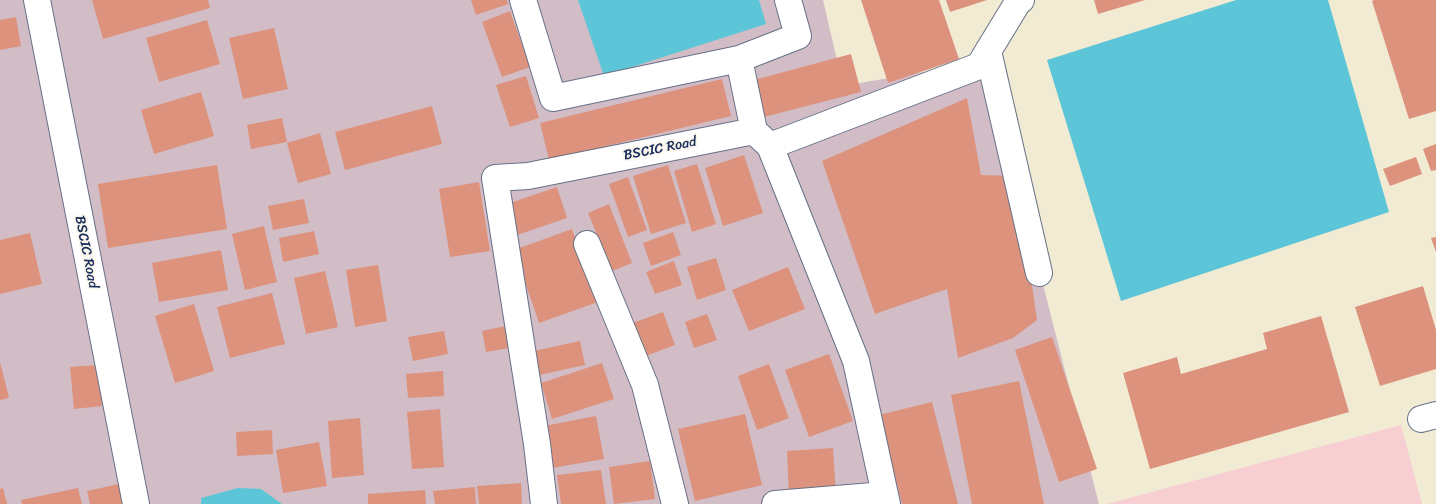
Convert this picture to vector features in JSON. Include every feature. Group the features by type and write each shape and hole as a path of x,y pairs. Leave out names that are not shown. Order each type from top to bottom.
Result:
{"street":[{"name":"BSCIC Road","path":"37,0 136,504"},
{"path":"523,0 553,98 739,59 798,36 788,0"},
{"path":"762,138 979,66 1021,0"},
{"path":"988,51 1039,273"},
{"path":"739,59 762,138 856,361 886,499 774,504"},
{"name":"BSCIC Road","path":"544,504 537,444 495,178 528,176 762,138"},
{"path":"587,244 645,385 675,504"}],"shaded area":[{"path":"0,0 823,0 843,86 986,61 1099,504 0,504"},
{"path":"1401,425 1422,504 1107,504"}],"water":[{"path":"578,0 759,0 766,24 604,76"},
{"path":"1236,0 1328,0 1389,212 1121,301 1047,60"},
{"path":"238,488 261,489 282,504 201,504 201,498"}],"building":[{"path":"92,0 208,0 210,8 103,39"},
{"path":"471,0 507,0 508,4 476,15"},
{"path":"861,0 939,0 959,59 888,83"},
{"path":"946,0 987,0 950,12"},
{"path":"1094,0 1145,0 1098,14"},
{"path":"1436,0 1436,111 1409,119 1372,1"},
{"path":"510,11 530,67 502,77 482,22"},
{"path":"16,17 21,46 0,50 0,20"},
{"path":"207,20 220,64 159,82 146,38"},
{"path":"274,28 288,89 243,99 229,38"},
{"path":"851,54 861,92 764,117 754,80"},
{"path":"526,76 539,118 510,127 496,85"},
{"path":"722,79 731,116 549,160 540,123"},
{"path":"201,92 214,136 154,154 141,110"},
{"path":"967,98 981,175 1016,176 1037,320 1013,338 958,358 947,289 875,314 822,161"},
{"path":"432,106 442,144 345,170 335,132"},
{"path":"282,118 287,142 251,149 247,125"},
{"path":"320,133 331,174 298,183 287,143"},
{"path":"1436,144 1436,170 1431,171 1423,149"},
{"path":"744,155 763,213 723,226 705,168"},
{"path":"1416,157 1422,174 1390,186 1383,169"},
{"path":"697,164 716,224 692,232 674,171"},
{"path":"217,165 227,229 108,248 98,184"},
{"path":"668,165 686,223 651,234 633,176"},
{"path":"628,177 647,230 628,237 609,184"},
{"path":"479,182 490,251 450,257 439,189"},
{"path":"557,187 567,218 517,235 507,204"},
{"path":"304,199 309,223 273,230 268,206"},
{"path":"609,204 632,263 612,271 588,213"},
{"path":"264,226 277,282 245,290 232,234"},
{"path":"572,229 598,302 539,323 514,250"},
{"path":"314,231 319,254 283,262 279,238"},
{"path":"673,232 681,255 651,266 643,243"},
{"path":"30,233 42,284 0,294 0,240"},
{"path":"1436,237 1436,252 1431,238"},
{"path":"221,250 228,290 159,302 152,263"},
{"path":"716,258 726,290 697,300 687,267"},
{"path":"674,261 682,285 655,294 646,272"},
{"path":"378,265 387,321 355,327 346,270"},
{"path":"788,267 805,309 749,331 732,290"},
{"path":"325,271 338,327 306,334 294,278"},
{"path":"1423,286 1436,330 1436,369 1380,386 1355,307"},
{"path":"272,293 285,344 230,358 217,307"},
{"path":"194,304 214,371 175,383 155,316"},
{"path":"663,312 675,345 643,357 630,324"},
{"path":"707,314 717,340 694,348 685,322"},
{"path":"1321,316 1349,412 1150,469 1123,373 1177,357 1181,374 1267,349 1263,333"},
{"path":"511,325 515,347 486,352 482,331"},
{"path":"444,331 448,354 413,361 408,337"},
{"path":"1052,337 1097,469 1059,482 1015,350"},
{"path":"580,341 585,365 535,376 529,352"},
{"path":"829,354 853,421 809,437 785,370"},
{"path":"0,362 9,398 0,400"},
{"path":"602,363 614,399 552,419 541,383"},
{"path":"769,364 789,418 757,430 738,376"},
{"path":"98,365 102,406 74,409 70,367"},
{"path":"443,371 444,396 408,398 406,374"},
{"path":"1019,381 1044,504 972,504 951,395"},
{"path":"932,402 958,504 902,504 879,415"},
{"path":"440,409 444,467 412,469 407,412"},
{"path":"745,414 762,485 695,501 678,429"},
{"path":"596,416 604,459 552,468 544,426"},
{"path":"360,418 364,475 332,478 328,421"},
{"path":"272,430 273,454 237,456 236,432"},
{"path":"319,442 327,486 283,493 276,450"},
{"path":"833,448 836,494 789,497 787,451"},
{"path":"650,461 655,499 614,504 609,467"},
{"path":"601,470 606,504 561,504 557,475"},
{"path":"521,483 522,504 479,504 477,486"},
{"path":"119,484 123,504 90,504 87,491"},
{"path":"475,487 476,504 435,504 433,491"},
{"path":"3,488 7,504 0,504 0,489"},
{"path":"78,488 82,504 22,504 21,500"},
{"path":"425,490 426,504 368,504 368,494"}]}
